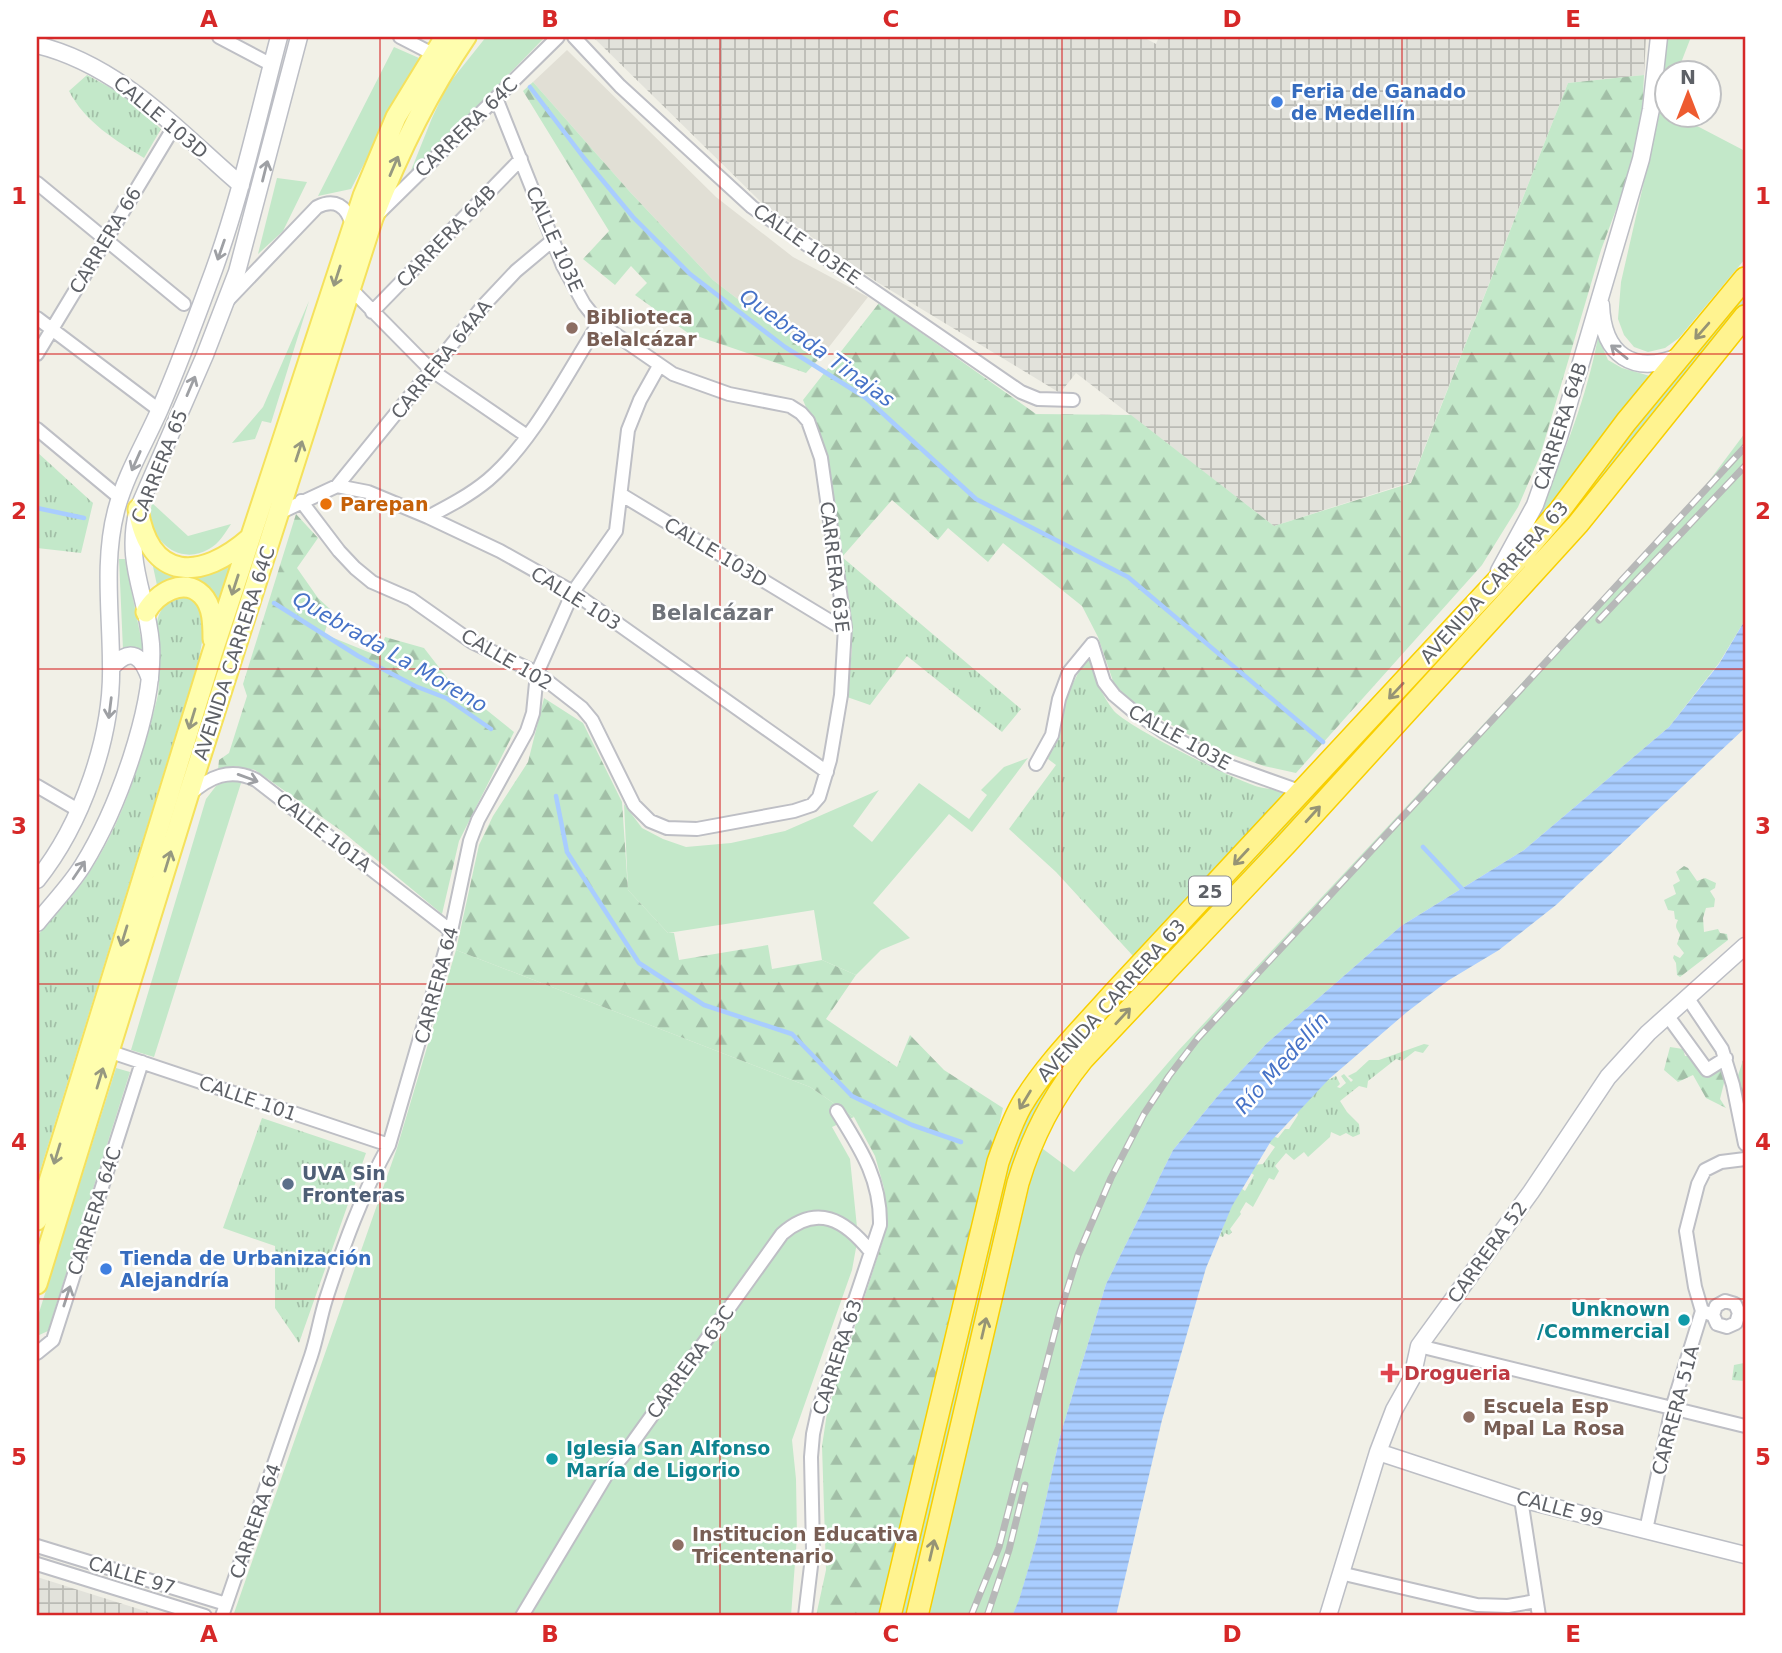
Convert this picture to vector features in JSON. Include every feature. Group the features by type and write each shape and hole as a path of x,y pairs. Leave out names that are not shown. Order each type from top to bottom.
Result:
{"highway":[{"name":"AVENIDA CARRERA 63","path":"890,1616 998,1162 1021,1107 1048,1068 1088,1021 1560,510 1626,422 1745,278"},
{"name":"AVENIDA CARRERA 63","path":"916,1616 1018,1183 1034,1135 1057,1094 1083,1059 1578,524 1745,316"}],"main road":[{"name":"CARRERA 65","path":"37,880 57,852 78,810 104,740 111,703 108,552 120,498 159,410 219,257 241,185 279,37"},
{"name":"CARRERA 65","path":"37,923 82,866 106,823 142,721 151,682 151,641 132,552 138,509 225,303 254,212 299,37"},
{"name":"AVENIDA CARRERA 64C","path":"37,1220 212,654 352,228 383,143 445,37"},
{"name":"AVENIDA CARRERA 64C","path":"37,1284 188,796 373,218 421,110 437,79 466,37"},
{"name":"CARRERA 64B","path":"1487,592 1530,514 1544,482 1633,190 1648,128 1659,37"},
{"name":"CALLE 103D","path":"37,45 57,50 111,75 241,185"},
{"name":"CARRERA 64B","path":"1602,292 1602,320 1610,346 1617,353 1637,363 1649,364 1680,356"},
{"path":"138,509 144,537 150,546 163,559 177,566 207,566 226,557 251,537"},
{"path":"146,612 151,603 164,592 183,587 197,591 208,603 211,612 212,654"},
{"path":"111,667 129,654 138,657 151,682"},
{"name":"CARRERA 52","path":"1328,1616 1378,1452 1394,1410 1412,1378 1419,1346 1531,1192 1608,1077 1667,1015 1745,946"},
{"name":"CALLE 99","path":"1378,1452 1521,1499 1745,1555"}],"street":[{"path":"219,37 272,65"},
{"path":"400,37 433,54"},
{"name":"CARRERA 64C","path":"373,218 558,37"},
{"name":"CALLE 103EE","path":"574,37 620,86 752,207 1021,392 1038,399 1073,400"},
{"name":"CALLE 103E","path":"496,98 573,286 600,323 659,366 700,386 729,394 775,401 801,412"},
{"name":"CARRERA 66","path":"37,354 174,127"},
{"name":"CARRERA 64B","path":"372,312 521,159"},
{"path":"37,184 184,304"},
{"path":"225,303 317,207 328,202 341,205 349,216 352,228"},
{"name":"CARRERA 64AA","path":"337,486 482,306 516,271 553,240"},
{"path":"351,289 431,370 527,436"},
{"path":"37,318 159,410"},
{"path":"428,517 487,481 527,436 600,323"},
{"name":"CARRERA 64","path":"224,1610 307,1368 325,1303 358,1208 389,1145 451,931 470,841 478,820 527,730 533,713 537,673 573,592 617,530 628,430 640,400 659,366"},
{"name":"CARRERA 63E","path":"801,412 815,436 821,458 845,629 841,695 827,772 823,789 812,805"},
{"path":"37,429 120,498"},
{"path":"289,482 291,496 301,501"},
{"path":"279,513 337,486"},
{"name":"CALLE 103","path":"337,486 368,492 428,517 500,551 573,592 827,772"},
{"name":"CALLE 103D","path":"622,495 845,629"},
{"name":"CALLE 102","path":"301,501 339,551 355,569 372,582 411,599 472,642 537,673 571,698 592,720 634,805 650,821 667,828 697,829 794,811 812,805"},
{"name":"CALLE 103E","path":"1036,764 1052,734 1059,699 1069,672 1092,644 1104,682 1114,695 1133,711 1221,763 1302,792"},
{"name":"CALLE 101A","path":"188,796 215,776 237,774 256,780 451,931"},
{"path":"37,786 78,810"},
{"path":"1687,997 1723,1049 1745,1144"},
{"path":"1667,1015 1707,1070 1726,1058"},
{"name":"CALLE 101","path":"108,1051 389,1145"},
{"name":"CARRERA 64C","path":"37,1353 52,1340 142,1062"},
{"name":"CARRERA 63","path":"805,1616 813,1549 813,1434 880,1225 874,1181 867,1159 837,1111"},
{"name":"CARRERA 51A","path":"1646,1530 1672,1408 1708,1313 1695,1287 1686,1231 1698,1184 1705,1170 1721,1162 1745,1159"},
{"name":"CARRERA 63C","path":"522,1616 607,1474 623,1456 782,1234 794,1224 825,1218 841,1222 854,1231 870,1251"},
{"path":"1419,1346 1745,1426"},
{"path":"1521,1499 1539,1616"},
{"name":"CALLE 97","path":"37,1546 224,1610"},
{"path":"37,1564 205,1616"},
{"path":"1340,1573 1477,1605 1508,1606 1535,1601"}],"shaded area":[{"path":"593,37 1143,37 1156,44 1159,37 1646,37 1644,75 1568,83 1411,482 1274,526 1076,373 1060,393 877,282 761,202"},
{"path":"567,50 716,197 793,257 868,297 825,352 761,317 713,280 630,192 533,82"},
{"path":"37,1577 161,1616 37,1616"}],"green space":[{"path":"486,37 545,37 408,178 447,86"},
{"path":"1665,37 1691,37 1682,60 1663,60"},
{"path":"394,47 419,58 351,189 318,196"},
{"path":"87,75 120,93 161,129 144,158 92,121 76,102 69,91"},
{"path":"1644,75 1642,116 1630,172 1601,250 1540,456 1518,507 1482,565 1296,773 1264,766 1211,747 1123,698 1113,681 1098,637 1082,606 1003,543 988,562 948,528 938,540 892,500 842,557 826,455 803,400 879,303 1036,414 1131,415 1274,526 1411,483 1568,83"},
{"path":"533,82 630,192 713,280 761,317 825,352 806,373 688,333 635,295 647,283 631,266 615,285 583,259 609,231 523,91"},
{"path":"1656,130 1705,130 1745,151 1745,259 1679,338 1665,348 1648,352 1634,347 1624,335 1618,319 1621,282"},
{"path":"277,178 307,182 283,231 258,254"},
{"path":"1745,290 1745,305 1579,510 1383,729 1376,723"},
{"path":"309,301 271,423 262,421 255,439 232,443 263,407"},
{"path":"1598,337 1608,360 1622,368 1650,376 1536,521 1580,408"},
{"path":"1745,433 1745,620 1719,663 1669,727 1524,850 1401,926 1267,1043 1221,1092 1173,1150 1106,1284 1060,1436 1037,1539 1012,1616 925,1616 942,1555 1039,1146 1074,1172 1179,1050 1703,489"},
{"path":"37,452 93,503 81,553 37,548"},
{"path":"152,503 188,536 231,524 213,547 197,554 185,554 166,546 158,537 153,527"},
{"path":"296,514 318,538 297,568 318,598 332,611 324,634 378,656 385,637 424,648 448,679 514,732 459,841 442,914 343,832 255,770 235,766 218,770 219,760 229,753 247,696 243,684"},
{"path":"151,557 181,570 199,574 230,566 217,603 158,590"},
{"path":"842,557 1021,709 1002,732 907,656 870,705 847,697 852,649"},
{"path":"119,559 125,559 144,653 123,650"},
{"path":"188,596 201,604 205,625 199,659 37,1181 37,936 82,883 119,818 137,771 157,699 157,621 162,609 172,600"},
{"path":"1089,657 1105,698 1123,719 1183,753 1247,783 1286,791 1134,957 1056,872 1009,829 1056,765 1048,759 1069,693"},
{"path":"544,698 583,723 622,802 628,890 668,933 674,933 679,960 768,945 772,969 822,960 856,975 826,1019 897,1067 910,1035 944,1070 1003,1108 880,1616 816,1616 826,1570 822,1446 827,1413 884,1237 886,1212 884,1188 875,1156 854,1117 810,1087 456,950 479,845 493,816 528,762"},
{"path":"1369,731 1377,737 1049,1090 908,1616 895,1616 1011,1147 1043,1084"},
{"path":"1028,758 972,832 949,814 873,903 910,938 881,950 856,975 822,960 814,910 668,933 628,890 624,804 642,828 686,847 731,843 785,831 879,790 853,826 872,842 919,783 969,819 987,795 981,790 1004,767"},
{"path":"227,780 242,780 154,1057 131,1050 206,799 216,786"},
{"path":"1684,866 1697,881 1705,878 1716,883 1715,888 1710,891 1715,899 1714,907 1706,908 1703,918 1704,932 1718,929 1720,933 1727,934 1728,940 1680,977 1677,975 1673,958 1674,955 1680,958 1684,953 1677,944 1680,935 1676,926 1678,920 1675,919 1674,911 1668,910 1664,900 1676,894 1673,885 1680,881 1676,872"},
{"path":"456,950 810,1087 854,1117 832,1127 850,1159 858,1237 852,1270 792,1440 797,1536 791,1616 233,1616 397,1148"},
{"path":"1424,1044 1429,1045 1423,1053 1415,1051 1402,1061 1396,1059 1368,1081 1367,1088 1359,1086 1340,1101 1359,1124 1360,1134 1353,1137 1346,1133 1340,1136 1331,1132 1330,1137 1308,1157 1304,1152 1294,1160 1286,1153 1275,1166 1279,1171 1274,1180 1269,1178 1253,1207 1246,1202 1230,1229 1232,1232 1220,1236 1237,1185 1245,1191 1254,1175 1248,1171 1253,1165 1263,1164 1275,1147 1266,1141 1269,1135 1278,1138 1285,1129 1289,1129 1298,1115 1295,1109 1317,1080 1336,1076 1340,1084 1337,1087 1340,1088 1346,1083 1341,1076 1344,1074 1351,1082 1353,1080 1348,1076 1369,1060 1379,1060"},
{"path":"1670,1047 1683,1049 1685,1056 1700,1056 1711,1069 1722,1049 1727,1071 1720,1099 1726,1108 1706,1098 1693,1075 1678,1082 1664,1070"},
{"path":"1745,1054 1745,1131 1731,1097"},
{"path":"116,1068 130,1072 48,1331 37,1336 37,1319"},
{"path":"262,1118 366,1153 299,1343 275,1308 275,1246 223,1228"},
{"path":"1745,1355 1745,1381 1732,1380 1734,1365 1744,1363"}],"water":[{"name":"Río Medellín","path":"1745,620 1745,728 1556,905 1499,950 1449,980 1407,1012 1329,1079 1271,1141 1232,1206 1206,1268 1162,1420 1116,1616 1012,1616 1037,1539 1060,1436 1106,1284 1173,1150 1221,1092 1267,1043 1401,926 1524,850 1669,727 1719,664"}],"waterway":[{"name":"Quebrada Tinajas","path":"530,87 633,217 690,274 785,347 866,398 976,499 1128,577 1323,742"},
{"name":"Quebrada La Moreno","path":"37,508 84,518"},
{"name":"Quebrada La Moreno","path":"274,603 358,656 415,686 446,698 491,729"},
{"name":"Quebrada La Moreno","path":"556,796 567,852 639,963 704,1005 792,1034 852,1096 912,1125 961,1142"},
{"name":"Quebrada Tinajas","path":"1423,847 1465,892"}],"railway":[{"path":"971,1616 999,1547 1060,1312 1078,1255 1111,1178 1144,1114 1169,1076 1198,1038 1745,447"},
{"path":"1599,620 1745,466"},
{"path":"987,1616 1009,1550 1025,1485"}],"place":[{"name":"Feria de Ganado de Medellín","path":"1277,102"},
{"name":"Biblioteca Belalcázar","path":"572,328"},
{"name":"Parepan","path":"326,504"},
{"name":"UVA Sin Fronteras","path":"288,1184"},
{"name":"Tienda de Urbanización Alejandría","path":"106,1269"},
{"name":"Unknown /Commercial","path":"1684,1320"},
{"name":"Drogueria","path":"1390,1373"},
{"name":"Escuela Esp Mpal La Rosa","path":"1469,1417"},
{"name":"Iglesia San Alfonso María de Ligorio","path":"552,1459"},
{"name":"Institucion Educativa Tricentenario","path":"678,1545"}],"district":[{"name":"Belalcázar","path":"712,613"}]}
